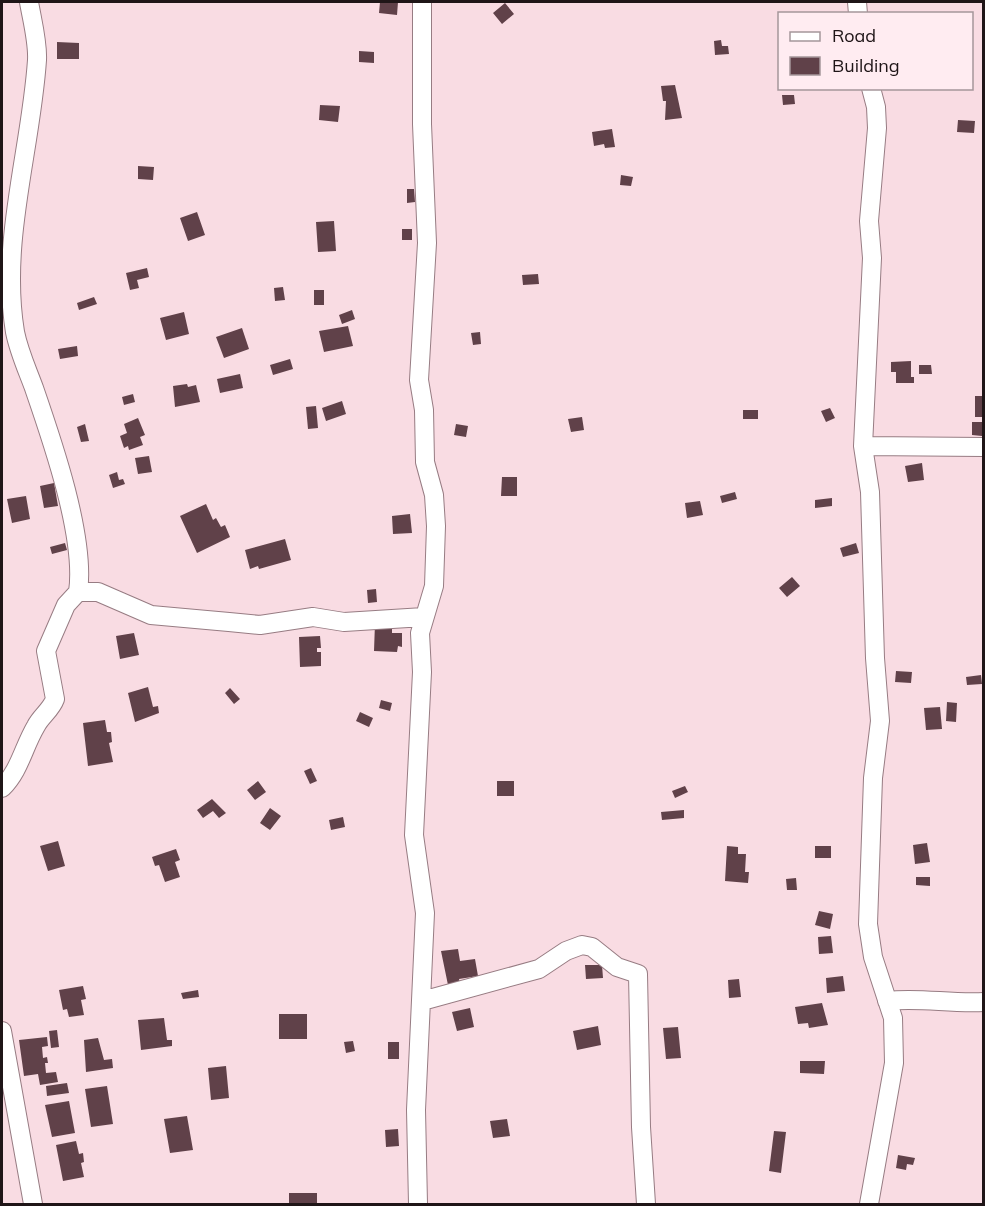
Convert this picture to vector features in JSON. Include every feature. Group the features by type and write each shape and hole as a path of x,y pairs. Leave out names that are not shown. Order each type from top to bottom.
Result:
{"street":[{"path":"2,788 18,767 37,723 55,699 46,659 48,642 66,605 78,592 80,577 75,534 56,453 21,356 15,332 7,265 31,122 37,58 29,2"},
{"path":"418,1204 416,1110 425,913 414,835 422,672 420,633 434,586 436,526 434,495 425,462 424,410 419,380 426,243 422,124 422,2"},
{"path":"869,1204 894,1063 894,1018 873,957 868,924 873,778 880,722 875,658 870,492 863,446 868,382 872,258 869,220 877,128 876,107 872,90"},
{"path":"863,446 984,447"},
{"path":"78,592 98,592 151,615 219,622 260,624 299,617 344,622 424,617"},
{"path":"422,1000 539,969 566,951 582,945 592,947 617,967 638,974 641,1127 646,1204"},
{"path":"887,1001 910,998 937,1003 984,1002"},
{"path":"2,1031 33,1204"}],"building":[{"path":"380,2 398,2 397,15 379,13"},
{"path":"505,3 514,14 502,24 493,13"},
{"path":"721,40 722,46 728,46 729,54 715,55 714,41"},
{"path":"57,42 79,43 79,59 57,59"},
{"path":"359,51 374,52 374,63 359,62"},
{"path":"675,85 682,118 665,120 666,101 663,101 661,86"},
{"path":"782,95 794,95 795,104 783,105"},
{"path":"320,105 340,106 338,122 319,120"},
{"path":"958,120 975,121 974,133 957,132"},
{"path":"612,129 615,147 605,148 604,144 594,146 592,132"},
{"path":"138,166 154,167 153,180 138,179"},
{"path":"621,175 633,177 631,186 620,185"},
{"path":"407,189 414,189 415,202 407,203"},
{"path":"197,212 205,235 188,241 180,218"},
{"path":"334,221 336,251 318,252 316,222"},
{"path":"402,229 412,229 412,240 402,240"},
{"path":"147,268 149,277 137,280 139,288 130,290 126,273"},
{"path":"538,274 539,284 523,285 522,275"},
{"path":"283,287 285,300 275,301 274,288"},
{"path":"314,290 324,290 324,305 314,305"},
{"path":"94,297 97,304 79,310 77,303"},
{"path":"352,310 355,319 342,324 339,315"},
{"path":"184,312 189,334 166,340 160,318"},
{"path":"348,326 353,346 324,352 319,331"},
{"path":"242,328 249,349 224,358 216,337"},
{"path":"480,332 481,344 473,345 471,333"},
{"path":"77,346 78,356 60,359 58,349"},
{"path":"290,359 293,369 273,375 270,365"},
{"path":"911,361 911,377 914,377 914,383 896,383 896,372 891,372 891,362"},
{"path":"919,365 931,365 932,374 919,374"},
{"path":"240,374 243,388 220,393 217,379"},
{"path":"187,384 188,387 196,385 200,402 175,407 173,386"},
{"path":"133,394 135,402 124,405 122,397"},
{"path":"975,396 984,396 984,417 975,417"},
{"path":"342,401 346,414 326,421 322,408"},
{"path":"316,406 318,428 308,429 306,407"},
{"path":"830,408 835,418 826,422 821,411"},
{"path":"743,410 758,410 758,419 743,419"},
{"path":"582,417 584,430 571,432 568,419"},
{"path":"138,418 145,435 140,437 143,445 129,450 128,446 124,448 120,436 127,433 124,424"},
{"path":"972,422 982,422 982,436 972,435"},
{"path":"85,424 89,441 81,442 77,427"},
{"path":"456,424 468,426 466,437 454,435"},
{"path":"149,456 152,472 138,474 135,458"},
{"path":"922,463 924,480 908,482 905,466"},
{"path":"117,472 119,480 123,479 125,484 113,488 109,475"},
{"path":"502,477 517,477 517,496 501,496"},
{"path":"54,483 58,506 44,508 40,486"},
{"path":"735,492 737,499 722,503 720,496"},
{"path":"26,496 30,519 12,523 7,499"},
{"path":"832,498 832,506 815,508 815,500"},
{"path":"700,501 703,515 687,518 685,503"},
{"path":"206,504 213,520 216,518 221,527 225,525 230,537 197,553 180,516"},
{"path":"410,514 412,533 393,534 392,516"},
{"path":"285,539 291,560 259,569 258,566 250,569 245,550"},
{"path":"65,543 67,550 52,554 50,547"},
{"path":"856,543 859,553 843,557 840,548"},
{"path":"792,577 800,586 787,597 779,588"},
{"path":"376,589 377,602 368,603 367,590"},
{"path":"375,623 392,624 392,633 402,633 402,647 398,646 397,652 374,651"},
{"path":"134,633 139,655 120,659 116,636"},
{"path":"320,636 321,648 317,648 317,652 321,652 321,666 300,667 299,637"},
{"path":"896,671 912,672 911,683 895,682"},
{"path":"981,675 982,684 967,685 966,677"},
{"path":"148,687 153,707 158,706 159,713 135,722 128,693"},
{"path":"230,688 240,699 234,704 225,693"},
{"path":"381,700 392,703 390,711 379,708"},
{"path":"947,702 957,703 956,722 946,721"},
{"path":"940,707 942,729 926,730 924,708"},
{"path":"360,712 373,718 369,727 356,721"},
{"path":"105,720 107,732 111,732 112,742 109,743 113,762 88,766 83,723"},
{"path":"311,768 317,781 310,784 304,771"},
{"path":"258,781 266,792 255,800 247,790"},
{"path":"497,781 514,781 514,796 497,796"},
{"path":"685,786 688,792 675,798 672,791"},
{"path":"212,799 226,813 219,818 213,811 203,818 197,810"},
{"path":"270,808 281,816 270,830 260,823"},
{"path":"684,810 684,818 662,820 661,812"},
{"path":"343,817 345,827 331,830 329,820"},
{"path":"58,841 65,866 48,871 40,846"},
{"path":"927,843 930,862 915,864 913,845"},
{"path":"727,846 738,847 738,854 746,854 745,872 749,872 748,883 725,881"},
{"path":"815,846 831,846 831,858 815,858"},
{"path":"176,849 180,860 175,862 180,877 165,882 159,865 155,866 152,857"},
{"path":"916,877 930,877 930,886 916,885"},
{"path":"796,878 797,890 787,890 786,879"},
{"path":"819,911 833,914 830,929 815,925"},
{"path":"831,936 833,953 819,954 818,937"},
{"path":"458,949 460,961 475,959 478,976 459,979 460,983 448,985 441,951"},
{"path":"585,965 602,965 603,978 586,979"},
{"path":"843,976 845,991 827,993 826,978"},
{"path":"739,979 741,997 729,998 728,980"},
{"path":"83,986 86,999 81,1000 84,1015 69,1017 67,1009 63,1010 59,990"},
{"path":"198,990 199,997 183,999 181,993"},
{"path":"822,1003 828,1025 809,1028 808,1023 798,1024 795,1007"},
{"path":"470,1008 474,1027 457,1031 452,1012"},
{"path":"279,1014 307,1014 307,1039 279,1039"},
{"path":"164,1018 167,1040 172,1040 172,1046 141,1050 138,1020"},
{"path":"598,1026 601,1045 577,1050 573,1031"},
{"path":"678,1027 681,1058 666,1059 663,1028"},
{"path":"57,1030 59,1047 51,1048 49,1031"},
{"path":"47,1037 48,1046 42,1047 43,1058 47,1057 48,1063 45,1063 46,1073 56,1072 58,1082 40,1085 38,1074 24,1076 19,1040"},
{"path":"98,1038 104,1060 112,1059 113,1068 86,1072 84,1040"},
{"path":"353,1041 355,1051 346,1053 344,1042"},
{"path":"388,1042 399,1042 399,1059 388,1059"},
{"path":"800,1061 825,1061 824,1074 800,1073"},
{"path":"226,1066 229,1098 211,1100 208,1068"},
{"path":"67,1083 69,1093 47,1096 46,1086"},
{"path":"107,1086 113,1124 91,1127 85,1089"},
{"path":"69,1101 75,1133 52,1137 45,1105"},
{"path":"187,1116 193,1150 170,1153 164,1119"},
{"path":"507,1119 510,1136 493,1138 490,1121"},
{"path":"398,1129 399,1146 386,1147 385,1130"},
{"path":"774,1131 786,1132 781,1173 769,1171"},
{"path":"76,1141 79,1154 83,1153 84,1162 81,1163 84,1177 63,1181 56,1145"},
{"path":"898,1155 915,1158 913,1165 907,1164 906,1170 896,1168"},
{"path":"289,1193 317,1193 317,1204 289,1204"}]}
